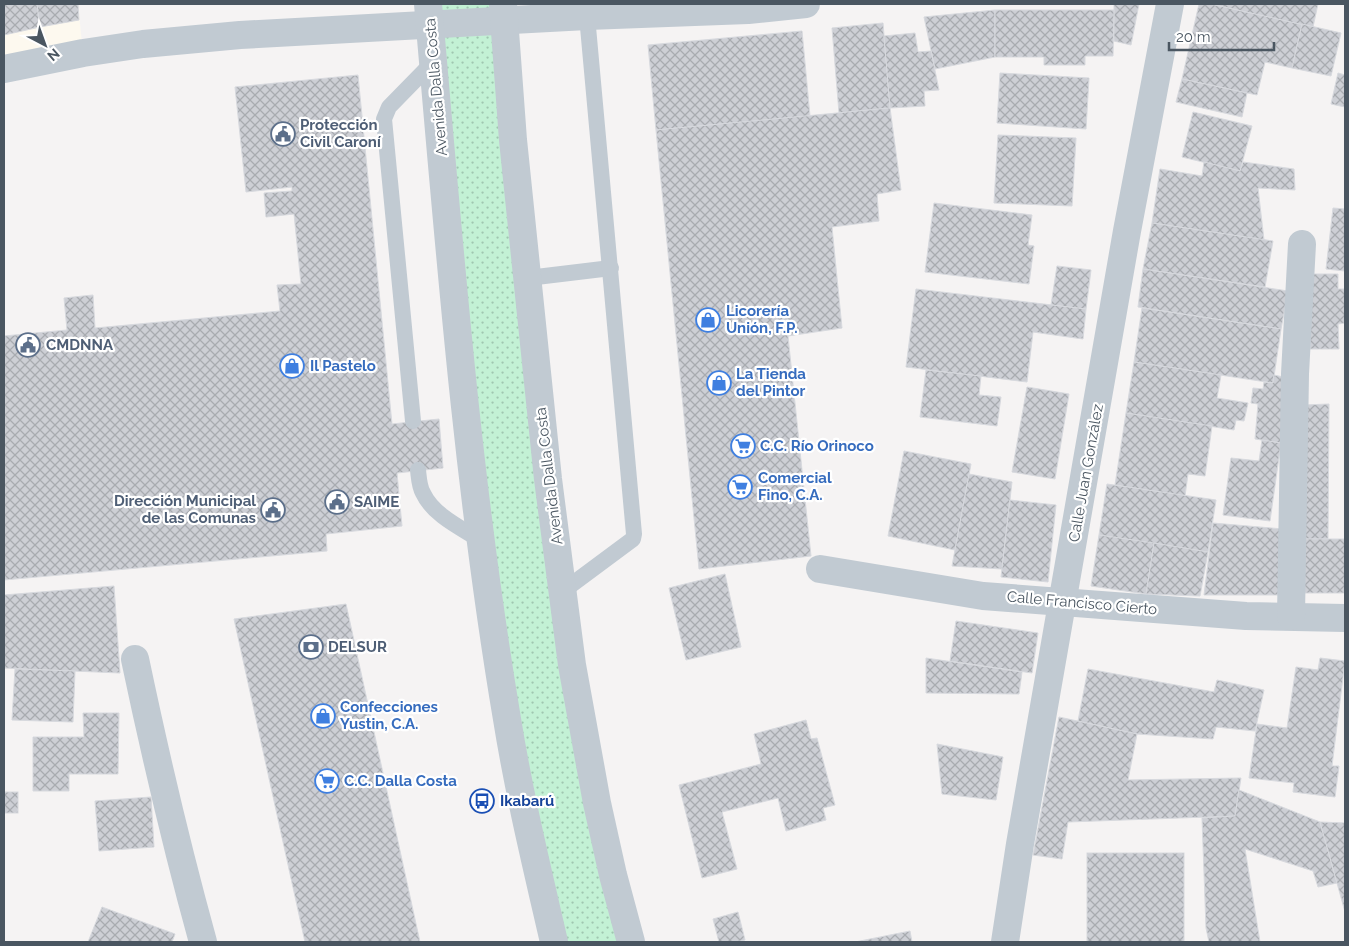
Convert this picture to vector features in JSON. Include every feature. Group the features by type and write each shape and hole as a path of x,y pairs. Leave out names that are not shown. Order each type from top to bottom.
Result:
{"street":[{"path":"4,69 83,53 143,44 429,14 504,12 587,16 632,9 748,10 806,4"},
{"name":"Calle Juan González","path":"1005,942 1022,834 1127,231 1170,4"},
{"name":"Avenida Dalla Costa","path":"504,12 513,140 548,480 572,665 613,875 631,942"},
{"name":"Avenida Dalla Costa","path":"429,14 462,393 480,540 507,720 524,808 554,942"},
{"path":"1291,616 1295,374 1302,244"},
{"name":"Calle Francisco Cierto","path":"820,570 983,596 1246,616 1345,618"},
{"path":"136,658 158,768 181,864 203,942"}],"lane":[{"path":"563,591 634,536 587,16"},
{"path":"413,422 384,119 388,107 433,62"},
{"path":"528,278 611,268"},
{"path":"418,470 423,494 430,505 480,540"}],"shaded area":[{"path":"4,4 78,4 83,53 4,69"}],"green space":[{"path":"428,4 503,4 548,479 631,942 554,942 524,808"}],"building":[{"path":"4,4 37,4 40,27 4,35"},
{"path":"37,4 78,4 79,20 40,27"},
{"path":"1114,4 1139,4 1131,45 1114,41"},
{"path":"1199,4 1211,4 1302,24 1292,68 1265,62 1257,95 1182,79"},
{"path":"1211,4 1318,4 1313,27"},
{"path":"995,10 995,57 935,69 924,17"},
{"path":"995,10 1114,10 1113,56 1085,56 1085,65 1044,65 1044,57 995,57"},
{"path":"883,23 890,108 839,113 832,28"},
{"path":"1302,24 1341,33 1331,76 1292,68"},
{"path":"802,31 810,116 656,130 648,45"},
{"path":"915,33 918,52 931,51 939,90 924,91 925,106 890,108 884,36"},
{"path":"1000,73 1089,78 1086,129 997,123"},
{"path":"1338,73 1345,75 1345,107 1331,104"},
{"path":"358,75 392,424 439,419 443,468 397,473 402,526 326,534 327,551 4,580 4,336 67,330 64,298 93,295 95,328 280,311 277,285 301,284 294,214 266,217 264,193 292,191 292,187 246,192 235,87"},
{"path":"1182,79 1247,93 1242,117 1176,102"},
{"name":"C.C. Río Orinoco","path":"890,108 901,190 877,194 879,221 832,227 842,328 788,336 811,556 699,569 656,130"},
{"path":"1193,112 1252,126 1240,171 1182,157"},
{"path":"998,135 1076,138 1072,206 994,203"},
{"path":"1204,162 1240,171 1243,162 1294,169 1295,190 1258,188 1264,240 1152,223 1160,169 1202,176"},
{"path":"934,203 1032,215 1028,245 1034,246 1029,284 925,272"},
{"path":"1333,208 1345,209 1345,271 1326,269"},
{"path":"1152,223 1273,241 1265,287 1143,269"},
{"path":"1057,266 1091,270 1086,309 1051,305"},
{"path":"1143,269 1288,291 1281,329 1138,307"},
{"path":"1310,274 1338,274 1338,289 1345,289 1345,323 1338,324 1339,349 1310,349"},
{"path":"916,289 1086,309 1083,339 1033,332 1027,382 906,367"},
{"path":"1142,308 1281,329 1273,383 1134,362"},
{"path":"1134,362 1221,375 1217,398 1248,403 1244,421 1236,420 1234,430 1126,413"},
{"path":"926,370 981,376 979,395 1001,397 997,426 920,417"},
{"path":"1274,375 1288,378 1281,443 1255,439 1258,404 1251,403 1253,388 1263,389 1264,382 1273,383"},
{"path":"1027,387 1069,394 1055,479 1012,472"},
{"path":"1329,404 1328,539 1304,539 1304,405"},
{"path":"1126,413 1212,426 1205,476 1188,474 1185,496 1115,485"},
{"path":"1262,440 1281,443 1270,521 1223,515 1231,458 1259,461"},
{"path":"904,451 971,464 955,550 888,536"},
{"path":"969,474 1012,482 1002,569 952,566"},
{"path":"1107,484 1216,500 1208,552 1099,535"},
{"path":"1010,500 1056,505 1048,582 1001,577"},
{"path":"1213,523 1283,529 1278,595 1204,595"},
{"path":"1099,535 1154,543 1146,594 1091,586"},
{"path":"1304,539 1345,539 1345,593 1303,593"},
{"path":"1154,543 1208,552 1200,596 1146,594"},
{"path":"725,574 741,647 686,660 669,588"},
{"path":"114,586 120,673 4,668 4,595"},
{"name":"C.C. Dalla Costa","path":"346,604 420,942 305,942 234,619"},
{"path":"956,621 1038,633 1032,673 950,661"},
{"path":"926,658 1022,672 1019,694 926,693"},
{"path":"1320,658 1345,661 1332,766 1339,766 1335,797 1293,792 1294,783 1249,778 1257,724 1287,728 1296,667 1318,670"},
{"path":"15,669 75,671 73,722 12,720"},
{"path":"1088,669 1214,692 1217,680 1264,690 1255,731 1216,727 1213,739 1137,734 1078,721"},
{"path":"83,713 119,713 118,774 69,774 69,791 33,791 33,737 84,737"},
{"path":"1059,717 1137,734 1128,780 1241,778 1235,816 1068,822 1062,859 1033,855"},
{"path":"806,720 811,739 817,738 835,805 823,808 826,820 786,831 778,798 722,812 737,869 702,878 679,785 761,764 754,734"},
{"path":"937,744 1003,757 996,800 942,794"},
{"path":"1239,790 1320,822 1337,883 1318,887 1313,871 1245,849 1260,942 1209,942 1206,928 1202,818 1235,816"},
{"path":"4,792 18,792 18,813 4,813"},
{"path":"151,797 154,847 99,851 95,801"},
{"path":"1320,822 1345,823 1345,912 1337,883"},
{"path":"1087,853 1184,853 1184,942 1087,942"},
{"path":"102,907 175,934 172,942 88,942"},
{"path":"738,912 745,940 719,942 713,919"},
{"path":"910,931 912,942 855,942"}],"place":[{"name":"Protección Civil Caroní","path":"283,134"},
{"name":"Licorería Unión, F.P.","path":"708,320"},
{"name":"CMDNNA","path":"28,345"},
{"name":"Il Pastelo","path":"292,366"},
{"name":"La Tienda del Pintor","path":"719,383"},
{"name":"C.C. Río Orinoco","path":"743,446"},
{"name":"Comercial Fino, C.A.","path":"740,487"},
{"name":"SAIME","path":"337,502"},
{"name":"Dirección Municipal de las Comunas","path":"273,510"},
{"name":"DELSUR","path":"311,647"},
{"name":"Confecciones Yustin, C.A.","path":"323,716"},
{"name":"C.C. Dalla Costa","path":"327,781"},
{"name":"Ikabarú","path":"482,801"}]}
